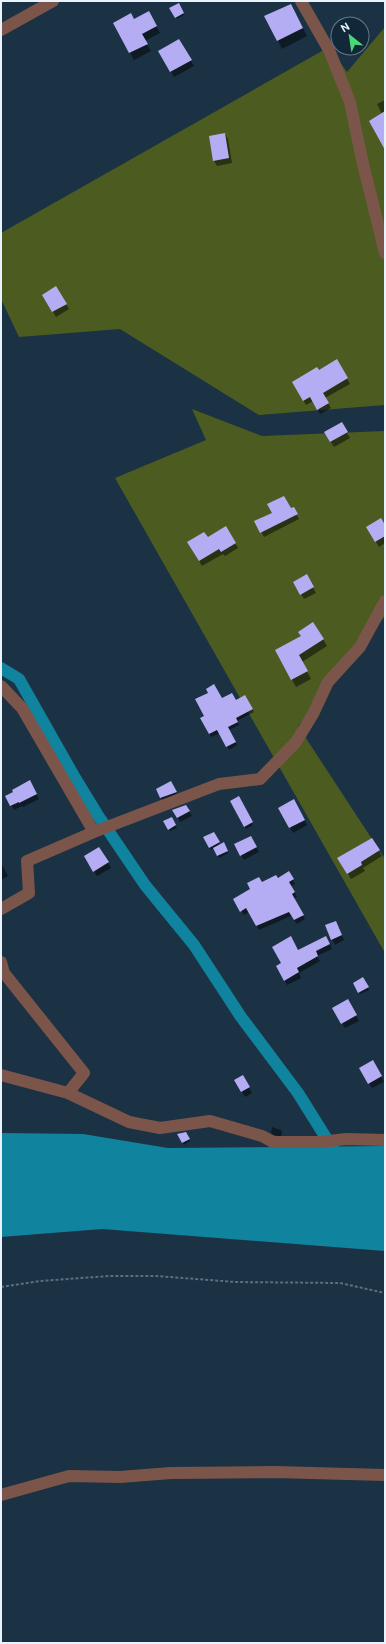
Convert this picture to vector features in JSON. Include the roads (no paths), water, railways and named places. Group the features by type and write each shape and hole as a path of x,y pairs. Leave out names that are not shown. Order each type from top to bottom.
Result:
{"street":[{"path":"1,30 53,1"},
{"path":"301,1 329,50 350,102 363,164 385,253"},
{"path":"1,909 29,892 27,861 97,831 219,784 260,778 296,742 313,714 328,682 360,647 385,601"},
{"path":"1,686 22,708 97,831"},
{"path":"1,962 4,973 84,1073 68,1093"},
{"path":"1,1075 68,1093 129,1122 154,1127 160,1128 210,1121 262,1136 273,1142 321,1142 346,1139 385,1140"},
{"path":"1,1495 69,1476 120,1477 171,1472 385,1475"}],"water":[{"path":"1,1133 83,1134 168,1148 385,1146 385,1251 102,1229 1,1237"}],"waterway":[{"path":"1,668 19,679 97,814 145,885 194,945 241,1017 298,1093 333,1149"}]}
